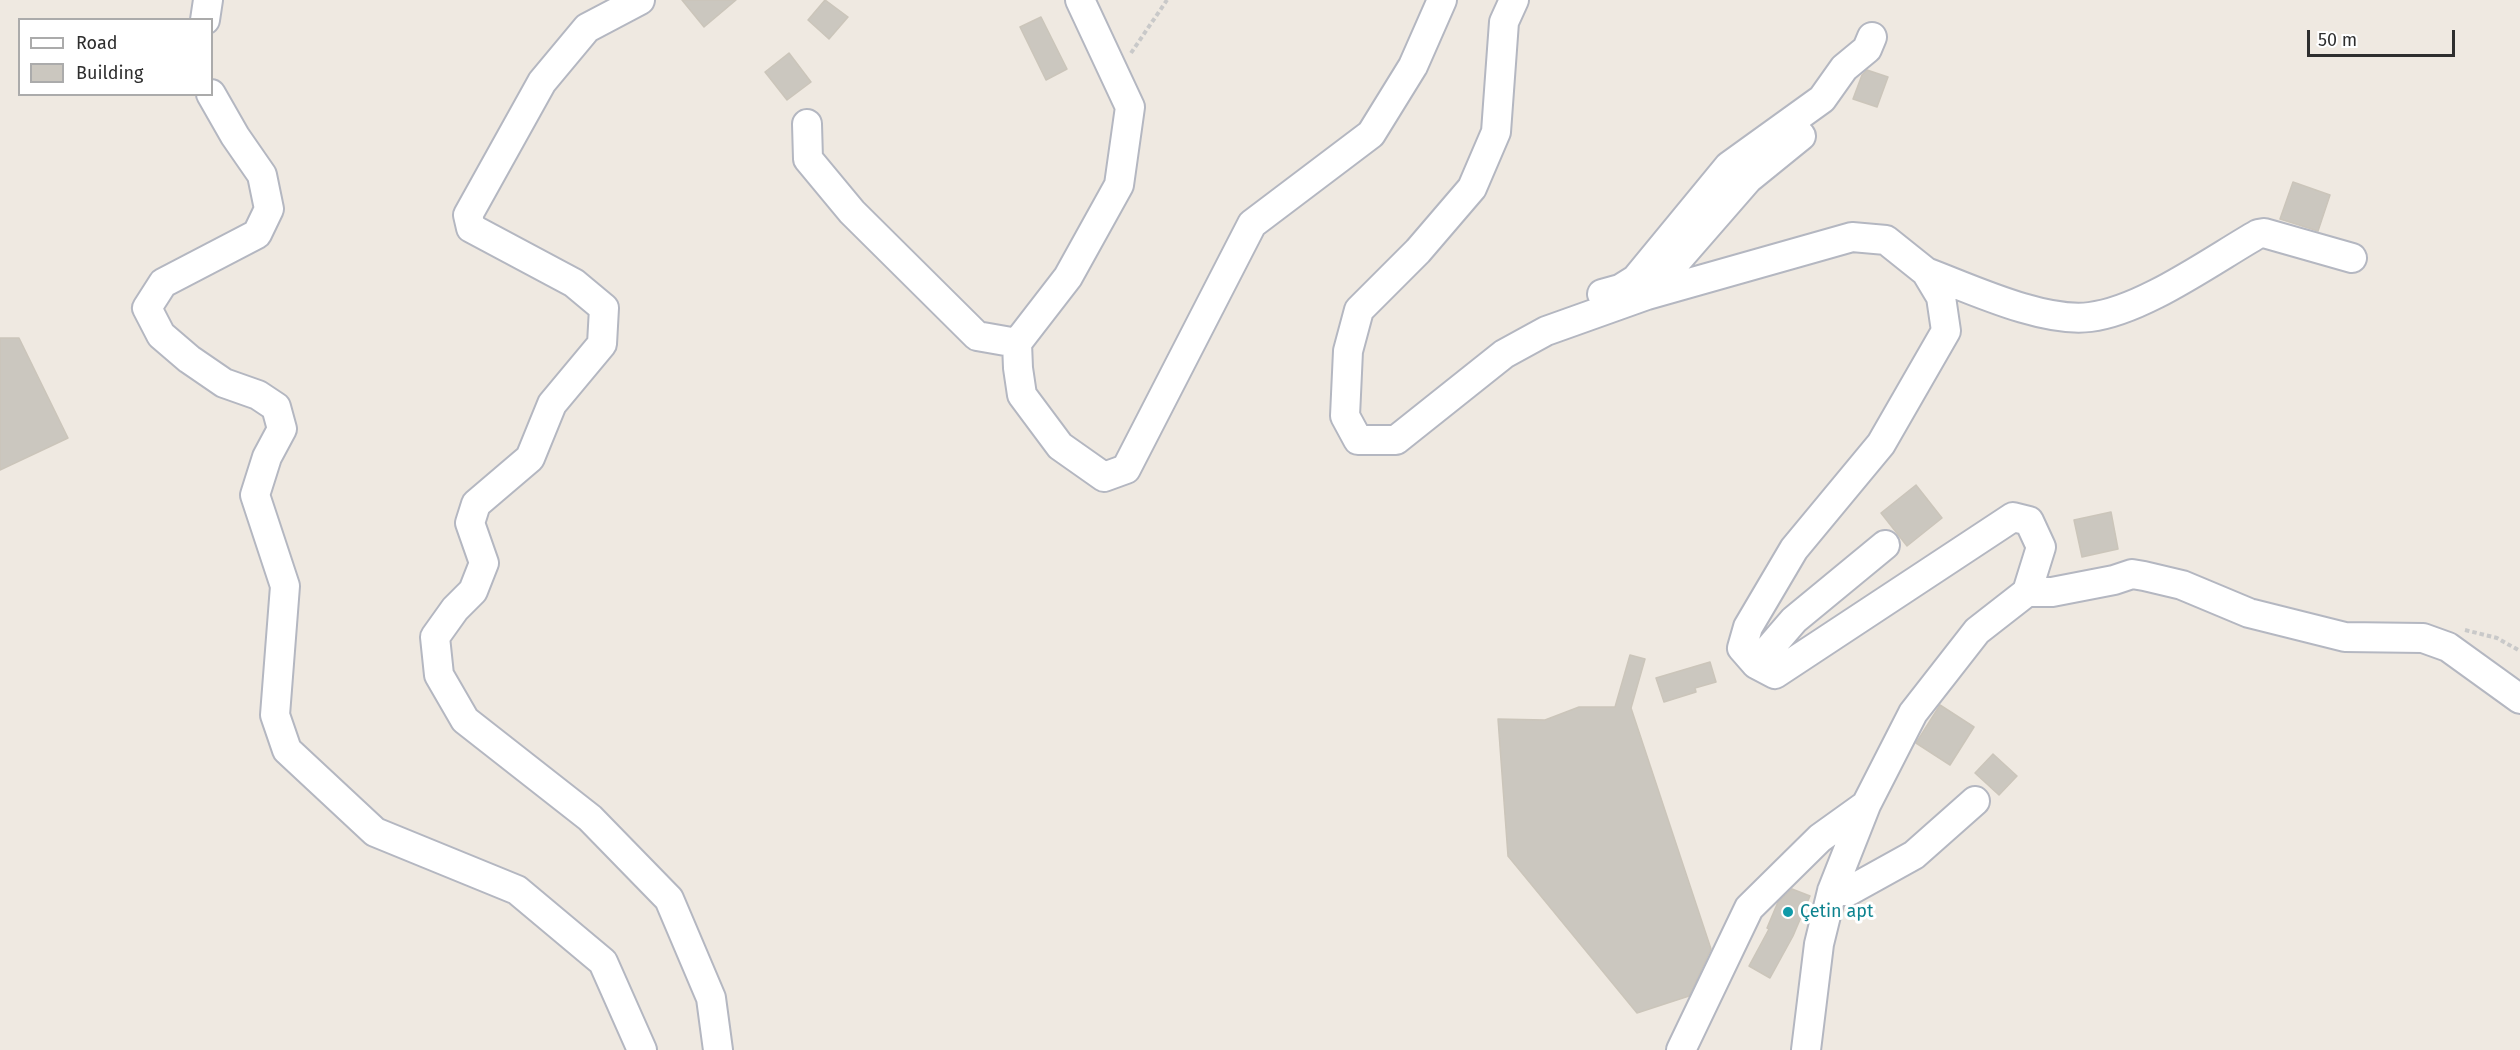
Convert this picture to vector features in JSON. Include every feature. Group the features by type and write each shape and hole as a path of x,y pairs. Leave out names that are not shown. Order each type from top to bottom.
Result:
{"street":[{"path":"205,18 208,0"},
{"path":"640,0 587,28 542,82 468,215 471,228 573,283 604,308 602,344 552,404 530,458 476,504 470,524 484,563 473,591 455,609 435,637 439,675 465,720 590,818 669,899 711,998 718,1050"},
{"path":"1080,0 1130,107 1119,184 1068,277 1017,342 1022,395 1060,446 1104,477 1126,469 1252,224 1371,134 1413,66 1442,0"},
{"path":"1514,0 1504,22 1496,132 1472,188 1418,251 1359,310 1347,351 1345,416 1358,440 1396,440 1504,354 1546,331 1647,295 1852,237 1886,240 1926,272 2004,301 2044,312 2089,317 2133,306 2258,234 2264,233 2352,258"},
{"path":"1546,331 1580,299 1620,289 1636,279 1729,166 1822,99 1844,68 1868,49 1872,38"},
{"path":"213,96 235,136 262,175 268,209 257,234 163,283 147,308 161,335 189,358 224,383 258,395 276,407 282,429 267,457 255,495 285,586 275,715 287,750 375,832 517,890 603,962 642,1050"},
{"path":"1647,295 1748,179 1828,114"},
{"path":"807,124 807,159 852,212 977,336 1017,342"},
{"path":"1806,1050 1819,944 1832,891 1866,805 1913,713 1977,631 2027,592 2041,547 2029,520 2013,517 1775,674 1756,664 1742,648 1748,627 1794,549 1881,444 1946,331 1941,297 1926,272"},
{"path":"1756,664 1794,620 1885,545"},
{"path":"2027,592 2052,592 2114,580 2132,574 2144,576 2182,585 2249,613 2345,637 2423,638 2448,647 2520,699"},
{"path":"1832,891 1849,891 1914,855 1975,801"},
{"path":"1681,1050 1749,908 1820,838 1866,805"}],"path":[{"path":"1116,76 1167,0"}],"building":[{"path":"682,0 736,0 704,27"},
{"path":"825,0 848,17 829,39 808,20"},
{"path":"1041,17 1067,69 1046,80 1020,27"},
{"path":"789,53 811,82 787,100 765,72"},
{"path":"1867,70 1888,77 1877,107 1853,99 1862,75"},
{"path":"2293,182 2330,195 2318,231 2280,219"},
{"path":"0,338 19,338 68,438 0,470"},
{"path":"1916,485 1942,518 1907,546 1881,513"},
{"path":"2111,512 2118,549 2082,557 2074,520"},
{"path":"1630,655 1645,659 1631,708 1711,949 1689,996 1637,1013 1508,856 1498,719 1545,720 1579,707 1615,707"},
{"path":"1710,662 1716,682 1695,688 1696,692 1664,702 1656,678"},
{"path":"1940,705 1974,727 1950,765 1916,743"},
{"path":"1993,754 2017,776 1999,795 1975,773"},
{"path":"1792,889 1810,896 1793,936 1770,978 1749,966 1769,929 1767,928 1778,902"}],"place":[{"name":"Çetin apt","path":"1788,912"}]}
